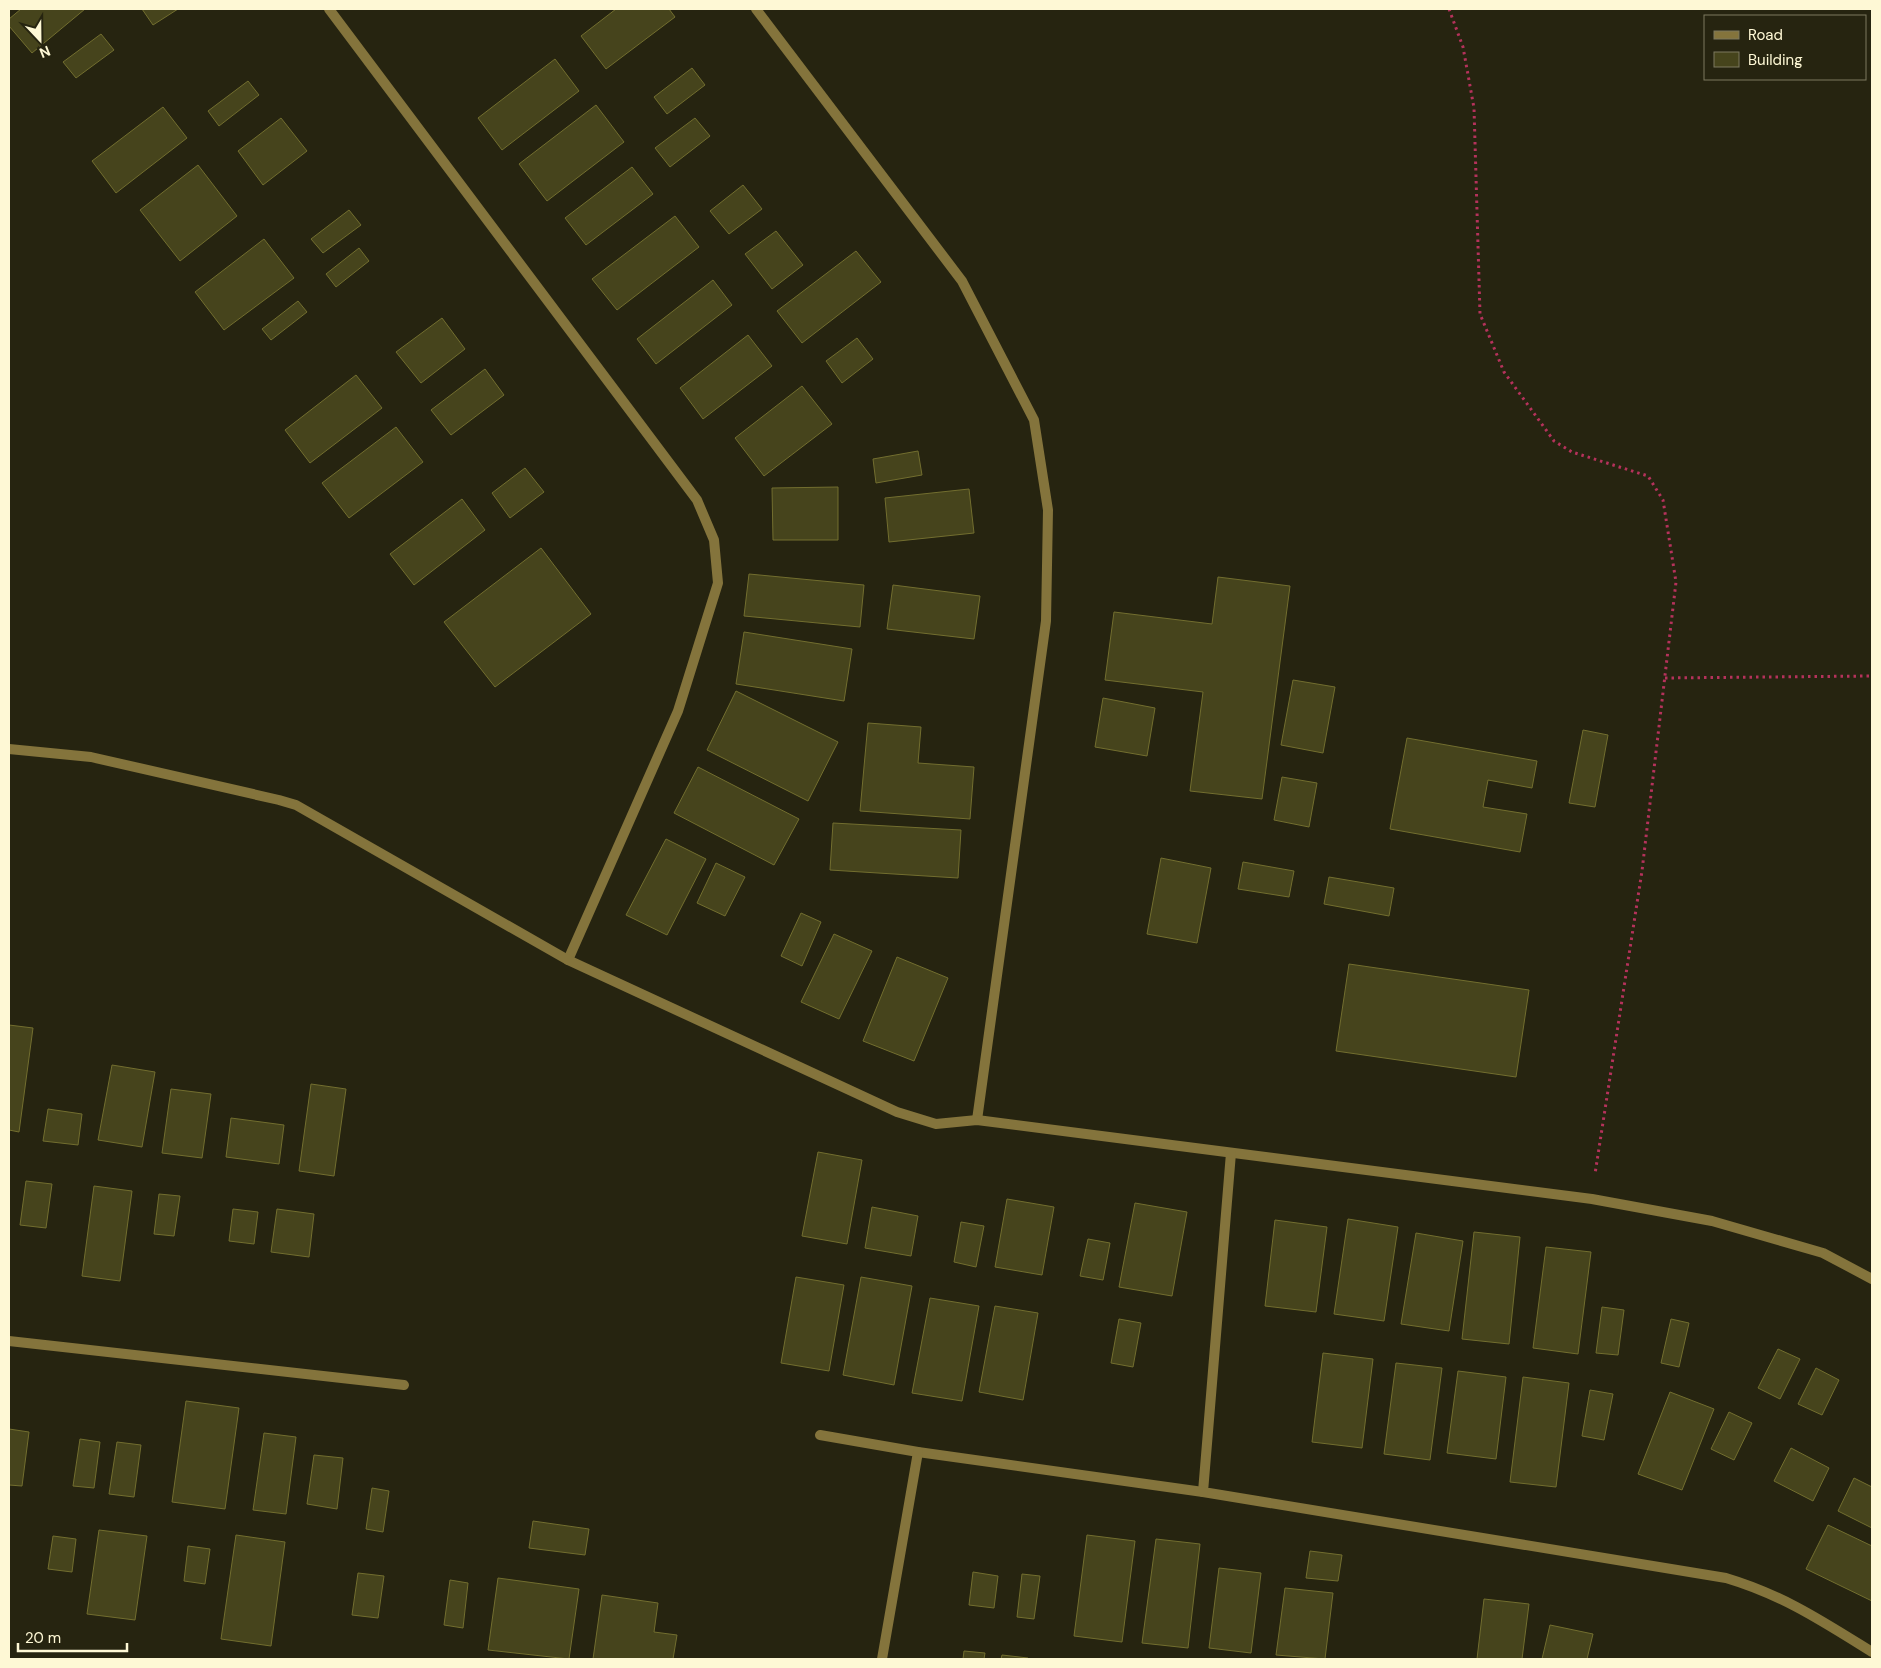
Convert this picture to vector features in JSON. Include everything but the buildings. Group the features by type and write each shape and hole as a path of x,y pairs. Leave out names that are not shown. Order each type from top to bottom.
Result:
{"street":[{"path":"329,9 697,500 714,540 718,583 678,711 568,960"},
{"path":"756,9 962,281 1034,420 1048,510 1046,621 976,1120"},
{"path":"9,749 91,757 296,805 568,960 897,1112 936,1124 976,1120 1592,1199 1712,1221 1823,1253 1872,1279"},
{"path":"1203,1492 1231,1152"},
{"path":"9,1341 404,1385"},
{"path":"820,1435 918,1452 1203,1492 1726,1578 1759,1588 1790,1602 1872,1652"},
{"path":"882,1659 918,1452"}],"path":[{"path":"1449,9 1463,47 1474,108 1480,314 1504,372 1554,441 1572,452 1648,476 1663,500 1676,582 1642,871 1592,1199"},
{"path":"1664,678 1872,676"}]}
